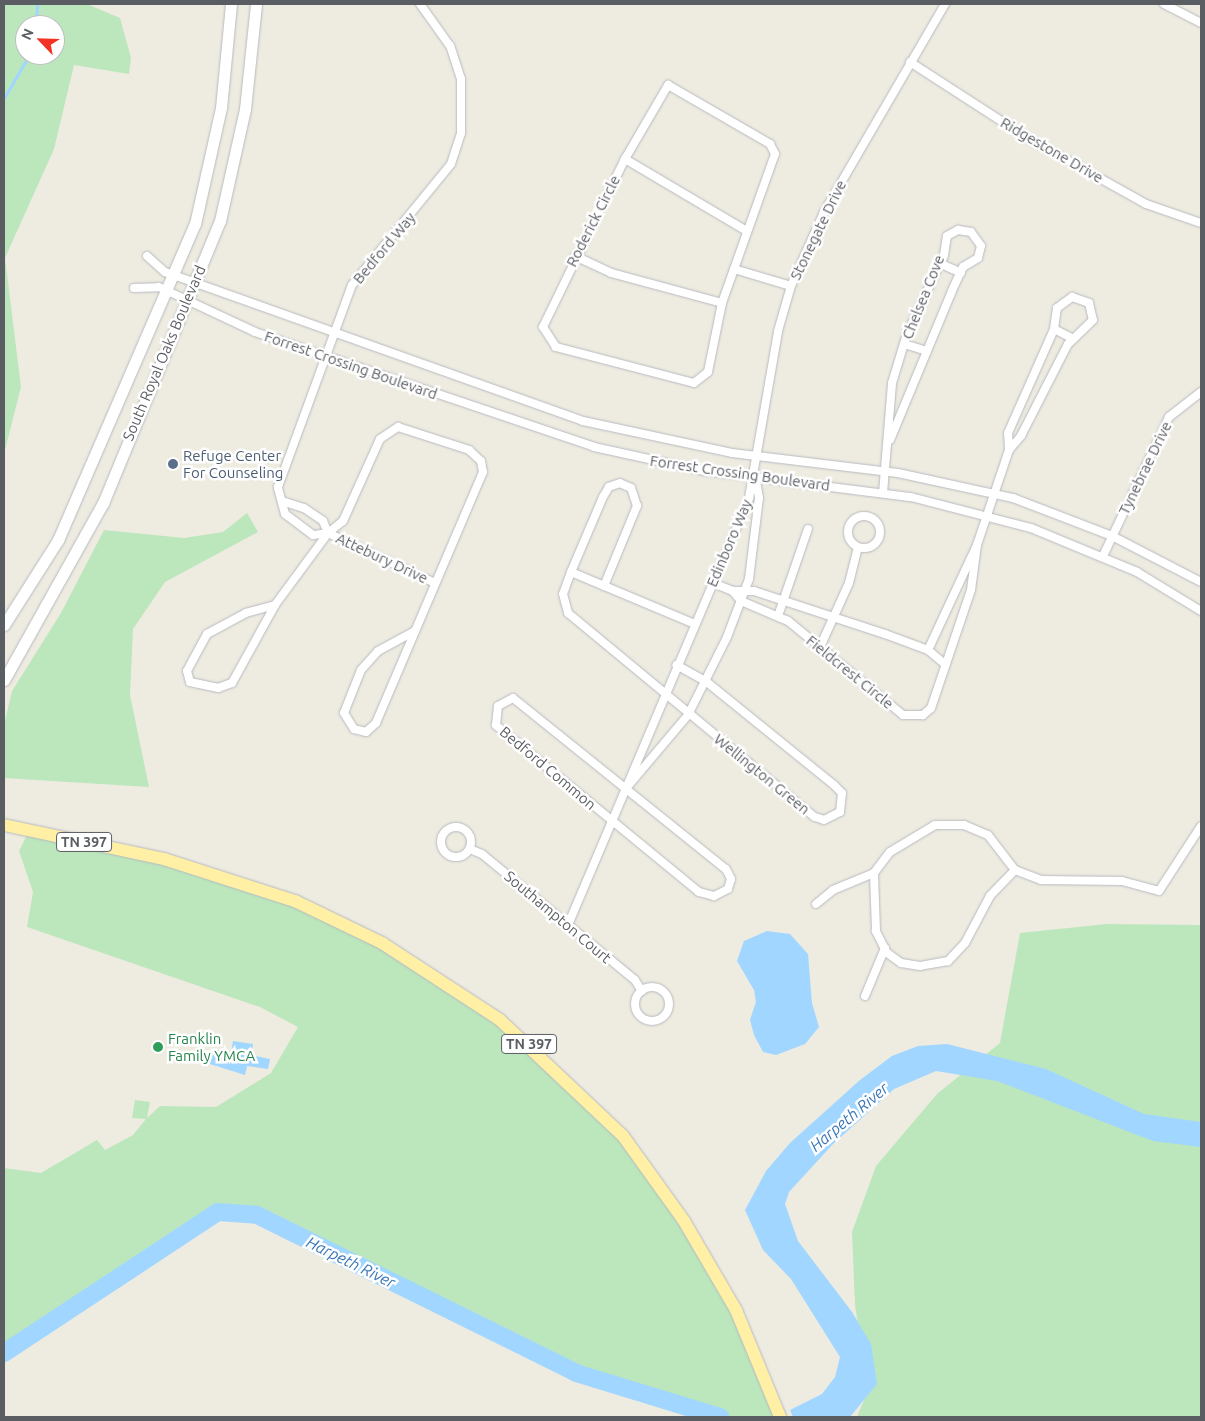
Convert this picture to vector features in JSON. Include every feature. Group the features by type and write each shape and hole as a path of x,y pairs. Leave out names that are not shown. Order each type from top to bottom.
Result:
{"main road":[{"name":"South Royal Oaks Boulevard","path":"4,625 58,540 195,224 210,168 231,4"},
{"name":"South Royal Oaks Boulevard","path":"4,680 103,503 220,221 234,171 256,4"},
{"name":"TN 397","path":"4,825 164,859 296,901 382,943 463,992 537,1050 624,1136 712,1265 766,1376 780,1417"}],"street":[{"name":"Bedford Way","path":"282,502 278,487 331,334 352,285 451,164 461,133 461,79 450,46 420,4"},
{"name":"Stonegate Drive","path":"755,479 778,331 791,286 824,212 945,4"},
{"path":"1164,4 1201,23"},
{"name":"Ridgestone Drive","path":"910,62 1026,137 1137,199 1201,223"},
{"name":"Roderick Circle","path":"668,84 681,88 774,148 774,165 745,230 722,304 708,372 694,383 556,347 546,334 543,319 625,159 659,95 668,84"},
{"path":"625,159 745,230"},
{"name":"Chelsea Cove","path":"883,493 890,440 892,383 904,344 940,263 947,236 958,230 971,232 979,241 980,252 961,273 890,440"},
{"name":"Forrest Crossing Boulevard","path":"147,256 173,274 331,334 583,421 758,456 885,471 994,493 1112,536 1201,582"},
{"path":"575,256 611,273 722,304"},
{"path":"940,263 961,273"},
{"path":"734,269 791,286"},
{"name":"Forrest Crossing Boulevard","path":"134,288 166,291 186,301 325,355 594,447 755,479 883,493 986,514 1103,556 1201,611"},
{"path":"1072,297 1084,299 1092,308 1093,320 1072,338 1021,436 1009,450 1008,433 1054,329 1061,303 1072,297"},
{"path":"1054,329 1072,338"},
{"path":"904,344 927,351"},
{"name":"Tynebrae Drive","path":"1103,556 1169,417 1201,392"},
{"path":"275,605 246,613 207,634 188,671 190,682 218,688 232,683 275,605 328,533 343,521 388,430 398,428 469,450 481,461 483,472 376,723 366,732 354,729 344,713 361,670 378,651 415,631"},
{"name":"Fieldcrest Circle","path":"741,602 778,616 820,647 903,715 912,717 931,708 971,590 977,545 1009,450"},
{"name":"Edinboro Way","path":"568,925 612,822 664,691 713,583 755,479"},
{"name":"Edinboro Way","path":"626,787 688,715 707,682 741,602 746,588 759,498 755,479"},
{"name":"Wellington Green","path":"604,586 637,506 631,488 620,484 609,487 571,572 563,594 568,613 664,691 688,715 815,817 824,820 840,812 842,793 834,785 707,682 676,665"},
{"path":"282,502 304,508 323,522 328,533 313,534 285,514 282,502"},
{"path":"868,516 877,522 880,537 874,545 858,547 850,540 850,524 858,517 868,516"},
{"path":"778,616 808,529"},
{"name":"Attebury Drive","path":"328,533 435,582"},
{"name":"Fieldcrest Circle","path":"928,650 977,545"},
{"path":"820,647 834,617 858,547"},
{"path":"571,572 695,624"},
{"path":"713,583 734,591 746,588"},
{"name":"Fieldcrest Circle","path":"746,588 928,650 946,665"},
{"path":"734,591 741,602"},
{"name":"Bedford Common","path":"513,698 522,703 626,787 726,869 731,878 728,890 714,896 699,892 496,725 498,706 513,698"},
{"path":"816,904 833,890 874,873 890,852 935,825 964,825 988,835 1015,870 1048,882 1122,881 1146,890 1158,891 1163,887 1200,832"},
{"path":"463,828 470,834 470,849 458,858 448,855 441,842 444,833 463,828"},
{"name":"Southampton Court","path":"470,849 482,854 635,980 642,991"},
{"path":"874,873 874,924 885,948 901,963 920,966 948,961 965,943 990,896 1015,870"},
{"path":"865,996 885,948"},
{"path":"652,987 666,995 668,1006 664,1016 654,1022 638,1015 635,1000 642,991 652,987"}],"green space":[{"path":"4,4 87,4 120,18 131,58 129,74 74,65 54,149 5,258 21,387 4,454"},
{"path":"247,513 258,532 165,582 133,629 130,695 149,787 4,778 4,725 12,691 61,613 104,530 184,538 223,532"},
{"path":"29,831 164,859 295,901 463,992 623,1136 712,1265 780,1417 720,1417 576,1373 257,1215 218,1212 4,1353 4,1168 41,1173 97,1140 105,1150 133,1135 146,1119 132,1118 135,1100 150,1102 147,1118 160,1106 216,1107 271,1073 298,1027 260,1007 27,927 33,892 19,851"},
{"path":"1107,924 1201,925 1201,1417 857,1417 868,1390 855,1305 852,1232 876,1166 937,1094 1000,1043 1020,933"}],"water":[{"path":"767,931 790,934 808,954 812,1003 819,1027 805,1044 776,1055 763,1052 754,1035 750,1020 756,1002 754,990 737,961 744,941"},
{"path":"233,1041 253,1044 251,1055 270,1059 268,1069 247,1066 245,1075 210,1064 213,1049 231,1052"},
{"path":"947,1044 1046,1069 1144,1114 1201,1122 1201,1147 1153,1141 997,1081 936,1071 894,1089 833,1144 789,1192 785,1204 798,1241 852,1312 871,1344 877,1384 850,1417 793,1417 790,1410 822,1394 835,1377 840,1357 791,1279 763,1250 745,1210 766,1171 790,1143 860,1080 892,1056 918,1046"}],"waterway":[{"path":"36,15 37,4"},
{"path":"4,98 23,65"},
{"name":"Harpeth River","path":"4,1353 218,1212 257,1215 576,1373 720,1417"}],"place":[{"name":"Refuge Center For Counseling","path":"173,464"},
{"name":"Franklin Family YMCA","path":"158,1047"}]}
